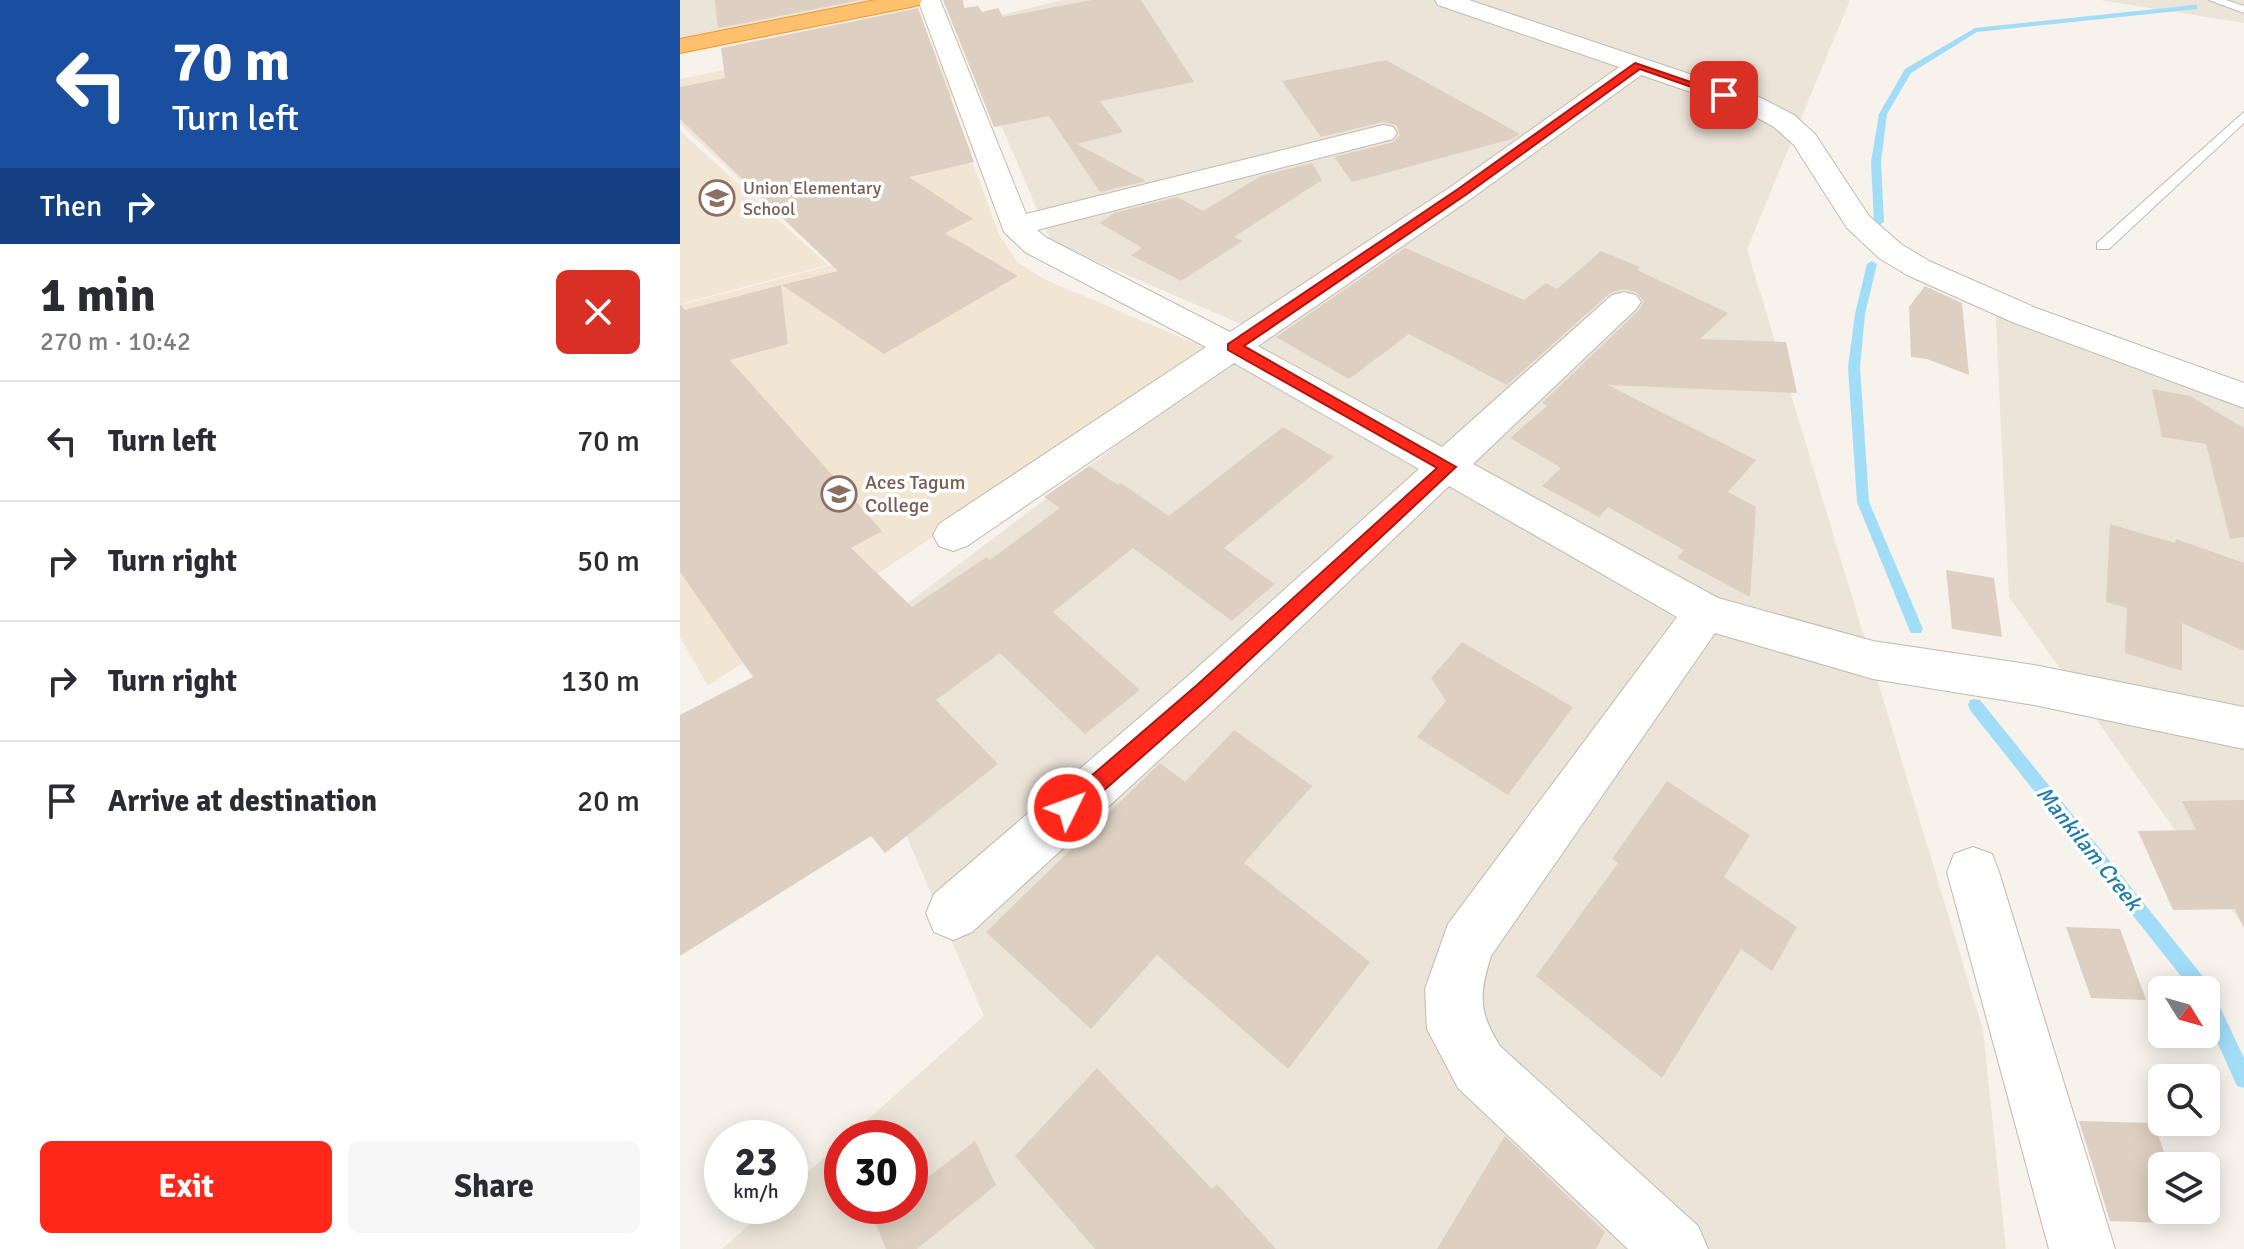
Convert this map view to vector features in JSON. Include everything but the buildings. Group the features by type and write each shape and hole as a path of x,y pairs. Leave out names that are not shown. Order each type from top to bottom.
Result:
{"highway":[{"path":"680,46 911,0"}],"street":[{"path":"929,0 1015,226 1036,245 1233,347 1705,612 1794,640 1873,660 2034,685 2244,728"},
{"path":"1446,0 1752,104 1784,121 1805,140 1858,222 1890,251 1918,268 2024,315 2244,396"},
{"path":"953,535 1462,192 1638,65"},
{"path":"1015,226 1383,133"},
{"path":"953,913 1448,467 1624,302"},
{"path":"1675,1249 1479,1067 1456,1029 1453,989 1467,943 1705,612"},
{"path":"1973,872 2082,1249"}],"lane":[{"path":"2215,0 2244,10"},
{"path":"2103,246 2244,116"}],"shaded area":[{"path":"680,0 875,0 680,39"},
{"path":"1062,0 1850,0 1747,249 1983,1030 2006,1249 722,1249 750,1224 808,1224 808,1172 824,1158 824,1224 928,1224 928,1120 867,1120 984,1016 831,661 1264,334 1051,242 959,26"},
{"path":"2100,0 2244,0 2244,23"},
{"name":"Aces Tagum College","path":"925,29 953,95 949,99 999,234 1017,262 1044,279 1213,351 708,686 680,637 680,305 832,265 680,124 680,79"},
{"name":"Union Elementary School","path":"680,131 828,265 680,304"},
{"path":"1995,302 2244,384 2244,927 2009,597"}],"waterway":[{"name":"Mankilam Creek","path":"1879,222 1876,162 1883,114 1908,71 1975,30 2194,7"},
{"name":"Mankilam Creek","path":"1872,264 1860,314 1854,367 1863,502 1916,629"},
{"name":"Mankilam Creek","path":"1975,705 2192,976"},
{"name":"Mankilam Creek","path":"2220,1027 2244,1079"}],"place":[{"name":"Union Elementary School","path":"717,198"},
{"name":"Aces Tagum College","path":"839,494"}],"route":[{"path":"1068,808 1204,690 1448,467 1233,347 1462,192 1638,65 1724,95"}]}
